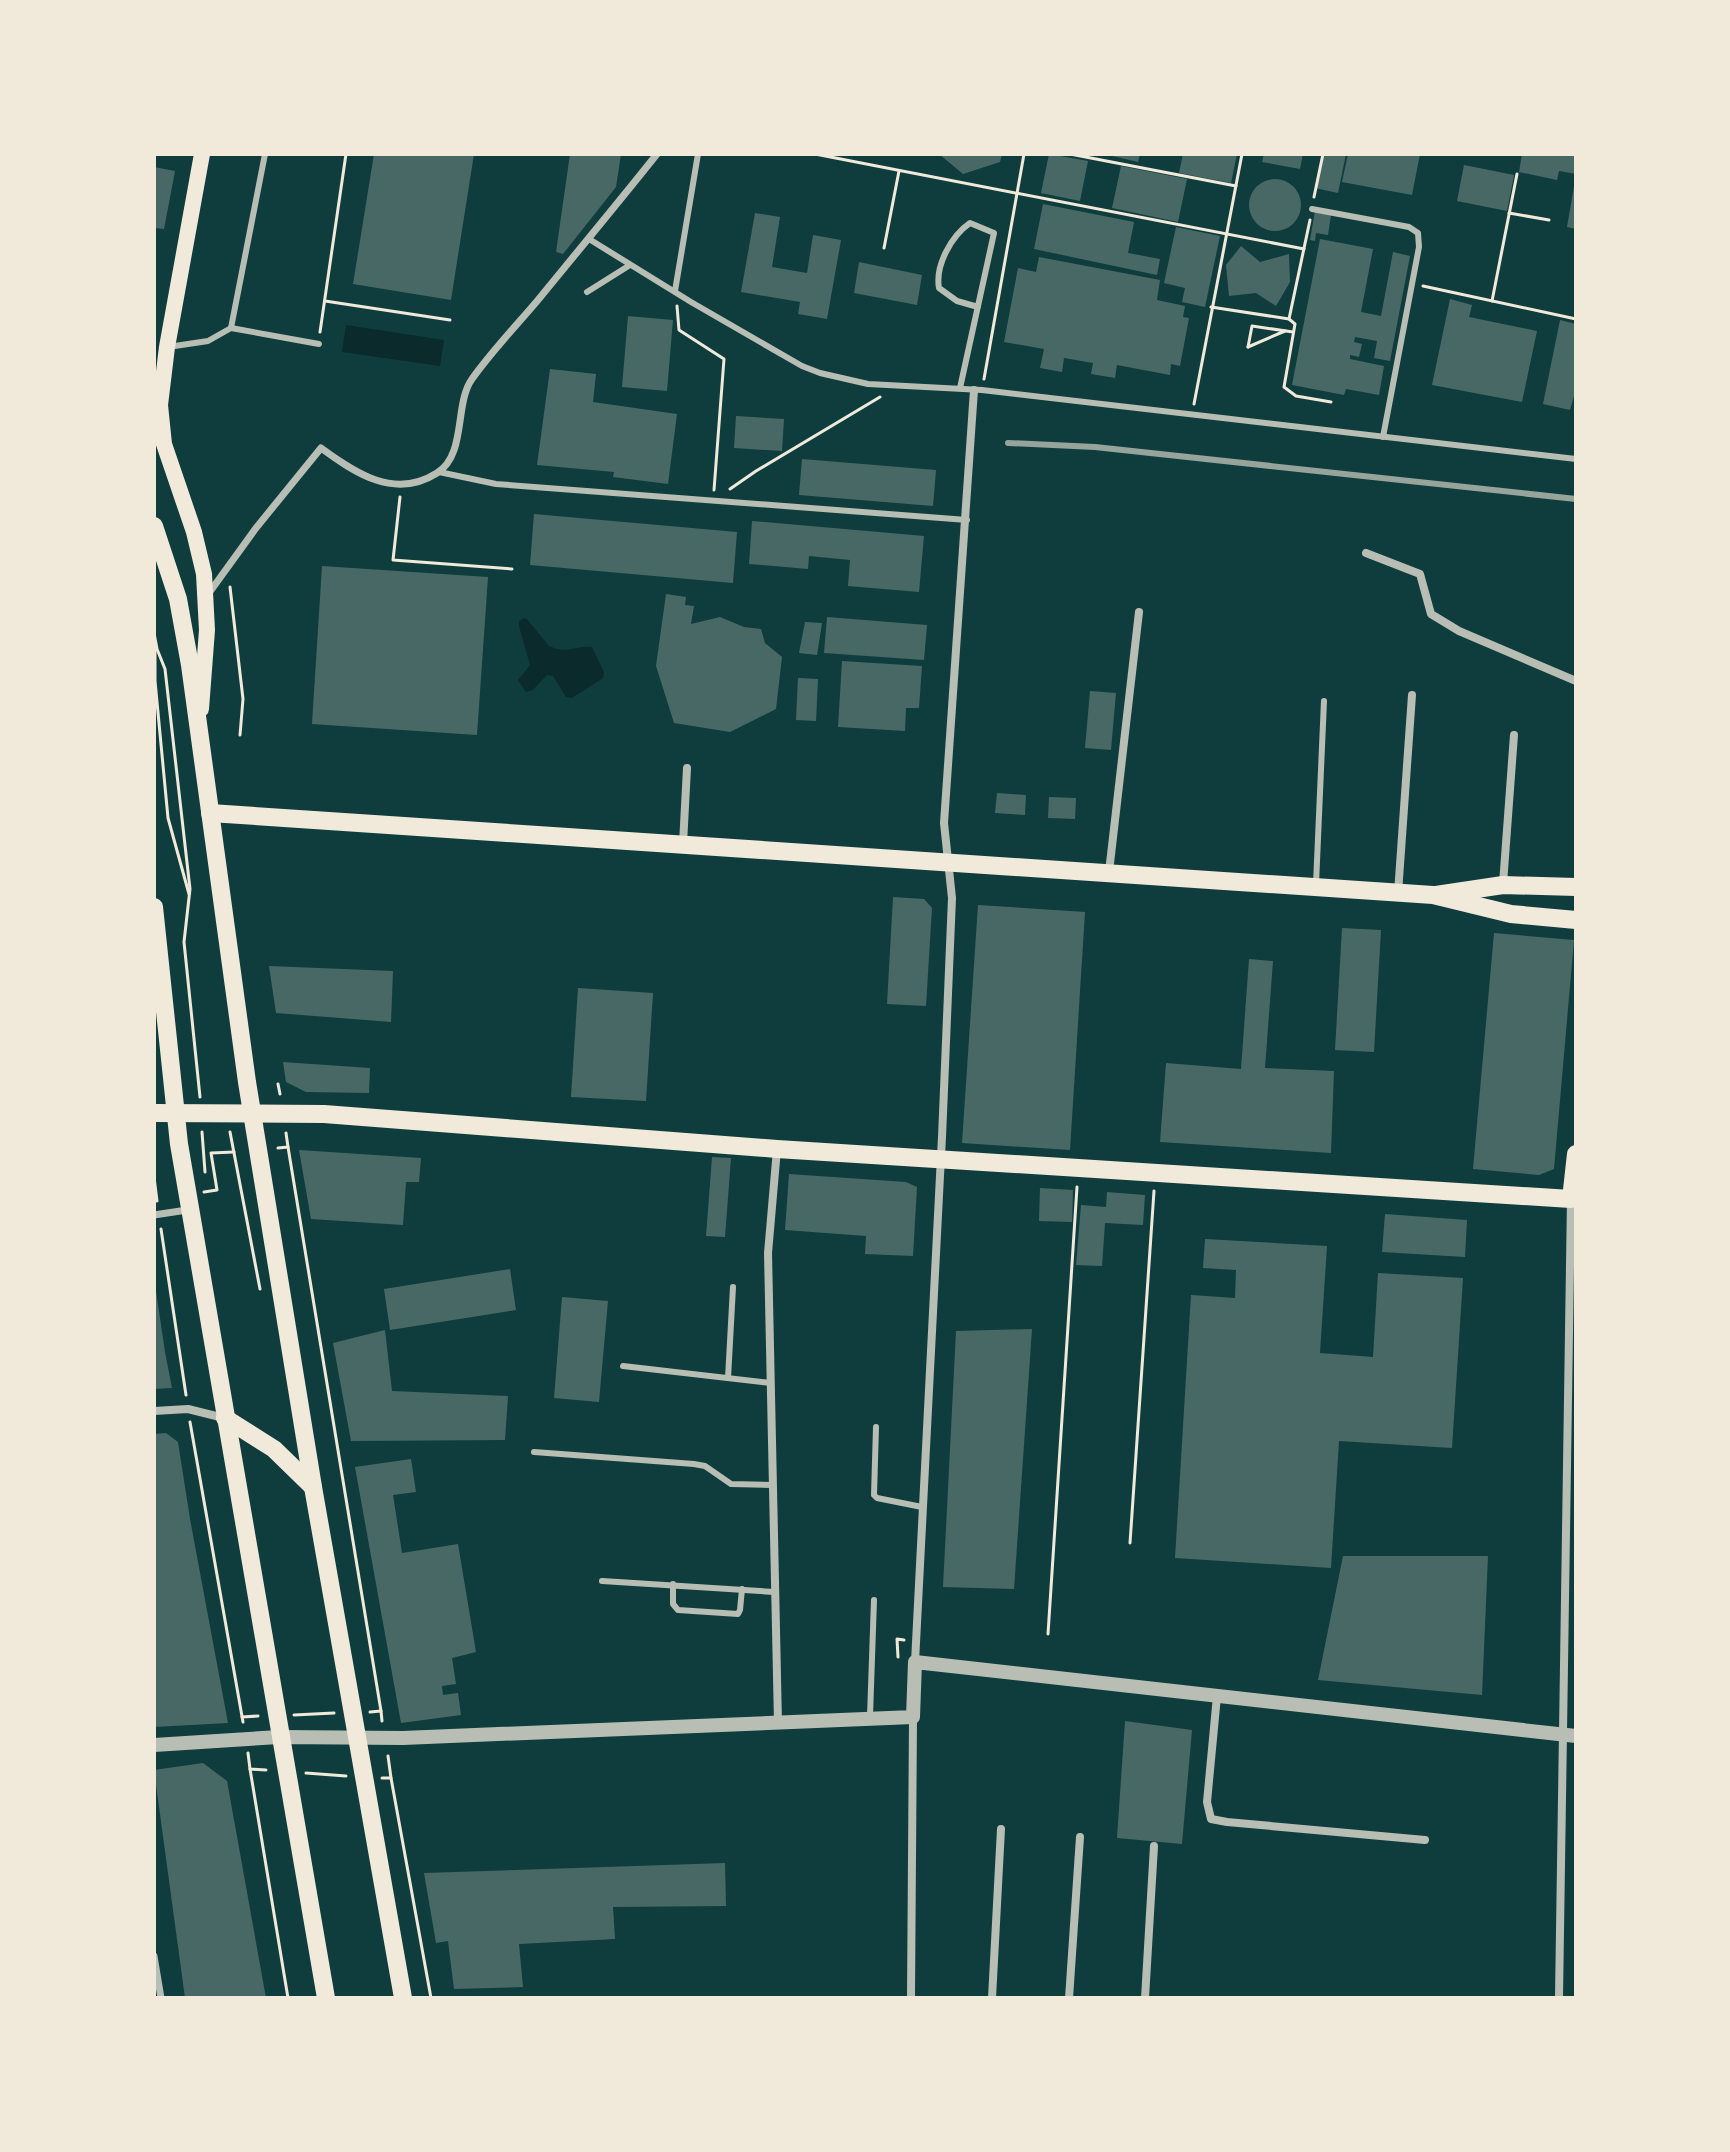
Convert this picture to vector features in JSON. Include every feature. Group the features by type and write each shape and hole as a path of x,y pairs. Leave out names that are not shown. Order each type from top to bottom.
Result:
{"main road":[{"path":"200,731 207,630 204,574 161,428 160,393 202,154"},
{"path":"154,526 178,599 200,731 252,1114 313,1487 403,1998"},
{"path":"210,813 1433,895 1500,912 1576,920"},
{"path":"1433,895 1503,885 1576,887"},
{"path":"154,907 175,1114 188,1202 326,1998"},
{"path":"154,1113 324,1114 777,1149 1573,1199 1576,1154"},
{"path":"225,1418 274,1449 313,1487"}],"street":[{"path":"206,597 256,528 321,448 353,472 378,483 401,485 418,482 439,472 454,452 469,382 657,154"},
{"path":"911,1998 915,1662 952,898 944,823 978,390"},
{"path":"1366,553 1420,574 1431,614 1459,631 1576,681"},
{"path":"1109,873 1139,612"},
{"path":"1398,893 1412,695"},
{"path":"1503,885 1514,735"},
{"path":"683,844 687,768"},
{"path":"777,1149 768,1253 778,1723"},
{"path":"1559,1998 1570,1735 1573,1199"},
{"path":"157,1215 188,1202"},
{"path":"154,1411 188,1409 225,1418"},
{"path":"915,1662 1570,1735"},
{"path":"1217,1696 1207,1802 1211,1819 1425,1840"},
{"path":"154,1745 279,1737 403,1738 913,1717"},
{"path":"992,1998 1001,1829"},
{"path":"1069,1998 1080,1837"},
{"path":"1145,1998 1154,1846"},
{"path":"154,1956 161,1998"}],"lane":[{"path":"231,328 265,154"},
{"path":"675,291 698,154"},
{"path":"1312,209 1418,233 1419,247 1383,437"},
{"path":"960,388 978,307 994,233 970,223 948,250 937,279 939,288 949,295 978,307"},
{"path":"589,239 802,366 851,381 897,387 960,388 1576,459"},
{"path":"587,292 630,265"},
{"path":"167,347 208,341 231,328 319,344"},
{"path":"439,472 496,484 967,520"},
{"path":"1316,887 1324,701"},
{"path":"728,1378 733,1287"},
{"path":"623,1366 771,1383"},
{"path":"876,1427 874,1495 922,1507"},
{"path":"534,1452 694,1464 705,1466 731,1484 773,1485"},
{"path":"602,1581 774,1592"},
{"path":"673,1584 673,1604 678,1610 738,1614 742,1589"},
{"path":"870,1719 874,1600"}],"path":[{"path":"321,325 346,154"},
{"path":"815,154 1304,249"},
{"path":"978,390 1024,154"},
{"path":"1070,154 1236,186"},
{"path":"1192,415 1242,154"},
{"path":"1289,319 1323,154"},
{"path":"884,248 899,171"},
{"path":"1492,301 1517,174"},
{"path":"1509,213 1549,220"},
{"path":"1412,284 1576,319"},
{"path":"675,291 679,330 724,359 713,501"},
{"path":"325,301 450,320"},
{"path":"1211,307 1289,319 1295,324 1284,389 1296,396 1331,402"},
{"path":"1286,331 1248,347 1252,326 1293,332"},
{"path":"713,501 756,471 897,387"},
{"path":"401,485 393,560 512,569"},
{"path":"228,568 243,699 240,735"},
{"path":"154,633 165,669 190,898 184,942 201,1115"},
{"path":"156,642 155,681 168,818 190,898"},
{"path":"278,1084 381,1711"},
{"path":"188,1202 217,1190 211,1153 288,1147"},
{"path":"154,1177 157,1215 188,1409 242,1717"},
{"path":"1048,1634 1077,1187"},
{"path":"1130,1543 1154,1191"},
{"path":"250,1769 288,1998"},
{"path":"391,1778 431,1998"}],"water":[{"path":"346,325 444,340 440,366 342,352"},
{"path":"524,618 549,646 561,650 592,647 604,672 603,678 572,698 566,697 553,676 547,675 533,690 526,692 518,680 530,665 519,626 519,621"}],"building":[{"path":"374,154 474,154 451,300 353,284"},
{"path":"570,154 621,154 616,187 563,254 556,252"},
{"path":"939,154 1002,154 1000,162 963,174"},
{"path":"1049,154 1088,161 1080,201 1041,193"},
{"path":"1104,154 1140,154 1138,162"},
{"path":"1183,154 1237,154 1231,183 1179,173"},
{"path":"1264,154 1303,154 1300,169 1262,162"},
{"path":"1322,154 1346,154 1338,193 1315,188"},
{"path":"1348,154 1420,154 1412,195 1342,182"},
{"path":"1522,154 1576,154 1576,174 1559,171 1557,180 1519,172"},
{"path":"1464,165 1514,175 1507,211 1457,201"},
{"path":"1121,166 1187,179 1178,222 1112,208"},
{"path":"154,167 175,171 164,229 154,228"},
{"path":"1275,179 1293,187 1301,205 1293,223 1275,231 1257,223 1249,205 1257,187"},
{"path":"1576,187 1576,229 1567,227"},
{"path":"1043,204 1134,222 1128,253 1160,259 1157,275 1034,249"},
{"path":"1315,211 1331,215 1328,235 1316,233 1315,241 1310,240"},
{"path":"755,213 780,217 772,267 807,273 813,235 841,240 827,319 798,314 800,302 741,292"},
{"path":"1176,227 1220,236 1205,307 1182,302 1185,288 1164,283"},
{"path":"1320,239 1373,249 1361,312 1381,316 1393,252 1410,256 1390,361 1374,358 1377,341 1355,337 1354,342 1362,344 1359,357 1350,355 1350,359 1384,366 1379,395 1346,389 1344,395 1292,385"},
{"path":"1241,246 1260,262 1289,254 1290,282 1276,306 1256,293 1229,296 1226,265"},
{"path":"1039,257 1160,280 1157,300 1185,306 1183,317 1189,318 1180,366 1171,364 1170,375 1117,365 1115,378 1091,374 1093,363 1064,358 1062,372 1040,368 1044,349 1004,342 1018,268 1036,272"},
{"path":"859,262 922,275 917,305 854,293"},
{"path":"1450,299 1472,305 1469,317 1537,331 1522,402 1432,385"},
{"path":"628,316 673,320 667,391 622,387"},
{"path":"1560,320 1576,324 1576,389 1570,410 1543,404"},
{"path":"550,369 596,374 593,402 677,414 668,484 613,477 614,472 537,465"},
{"path":"736,416 784,419 782,451 734,448"},
{"path":"802,459 936,470 933,506 799,495"},
{"path":"534,514 737,532 733,583 530,565"},
{"path":"752,521 924,536 919,592 848,586 850,560 809,556 808,569 749,564"},
{"path":"322,566 488,577 477,735 312,724"},
{"path":"666,594 686,597 685,605 694,606 691,624 720,617 744,627 761,629 765,643 782,657 776,709 730,732 674,723 656,666"},
{"path":"827,617 927,625 924,660 824,653"},
{"path":"805,622 822,623 817,655 799,653"},
{"path":"842,661 922,666 919,708 906,708 905,731 838,727"},
{"path":"798,678 818,679 816,721 796,720"},
{"path":"1090,691 1116,693 1111,750 1085,748"},
{"path":"997,793 1026,795 1025,815 995,813"},
{"path":"1049,797 1076,798 1075,819 1048,818"},
{"path":"893,897 924,899 932,908 926,1006 887,1004"},
{"path":"978,905 1085,912 1070,1150 962,1143"},
{"path":"1342,928 1381,930 1374,1052 1335,1050"},
{"path":"1494,933 1574,940 1554,1169 1539,1175 1473,1169"},
{"path":"1249,959 1273,961 1265,1068 1334,1071 1331,1153 1160,1142 1166,1063 1241,1069"},
{"path":"269,966 393,971 391,1022 276,1013"},
{"path":"578,988 653,993 646,1101 571,1097"},
{"path":"283,1062 370,1068 369,1093 306,1092 286,1082"},
{"path":"299,1150 421,1158 419,1182 406,1182 403,1225 311,1219"},
{"path":"712,1157 731,1158 725,1237 706,1236"},
{"path":"789,1174 906,1182 917,1187 913,1256 865,1254 866,1236 785,1230"},
{"path":"1040,1188 1073,1190 1072,1222 1039,1221"},
{"path":"1107,1192 1145,1195 1143,1225 1105,1223 1102,1266 1076,1265 1081,1205 1106,1207"},
{"path":"1385,1214 1467,1220 1465,1257 1382,1252"},
{"path":"1205,1239 1327,1246 1320,1353 1373,1357 1378,1273 1463,1278 1452,1448 1339,1441 1331,1568 1175,1558 1191,1295 1235,1298 1236,1270 1203,1268"},
{"path":"510,1269 516,1310 390,1330 384,1289"},
{"path":"156,1291 165,1352 172,1388 154,1389"},
{"path":"562,1297 608,1301 599,1402 554,1398"},
{"path":"1032,1329 1014,1589 943,1587 956,1331"},
{"path":"385,1330 392,1391 508,1396 505,1440 351,1441 333,1343"},
{"path":"166,1433 178,1442 228,1723 154,1727 154,1434"},
{"path":"411,1459 416,1492 393,1495 402,1553 458,1544 476,1652 452,1658 456,1684 442,1686 443,1695 458,1693 461,1715 401,1723 355,1467"},
{"path":"1343,1556 1488,1556 1482,1695 1318,1680"},
{"path":"1125,1721 1192,1730 1182,1844 1117,1838"},
{"path":"203,1763 227,1781 266,1998 185,1998 154,1770"},
{"path":"725,1863 726,1906 613,1907 615,1939 519,1944 523,1987 454,1989 448,1941 436,1943 424,1873"}],"railway":[{"path":"1008,443 1095,447 1576,499"}]}
